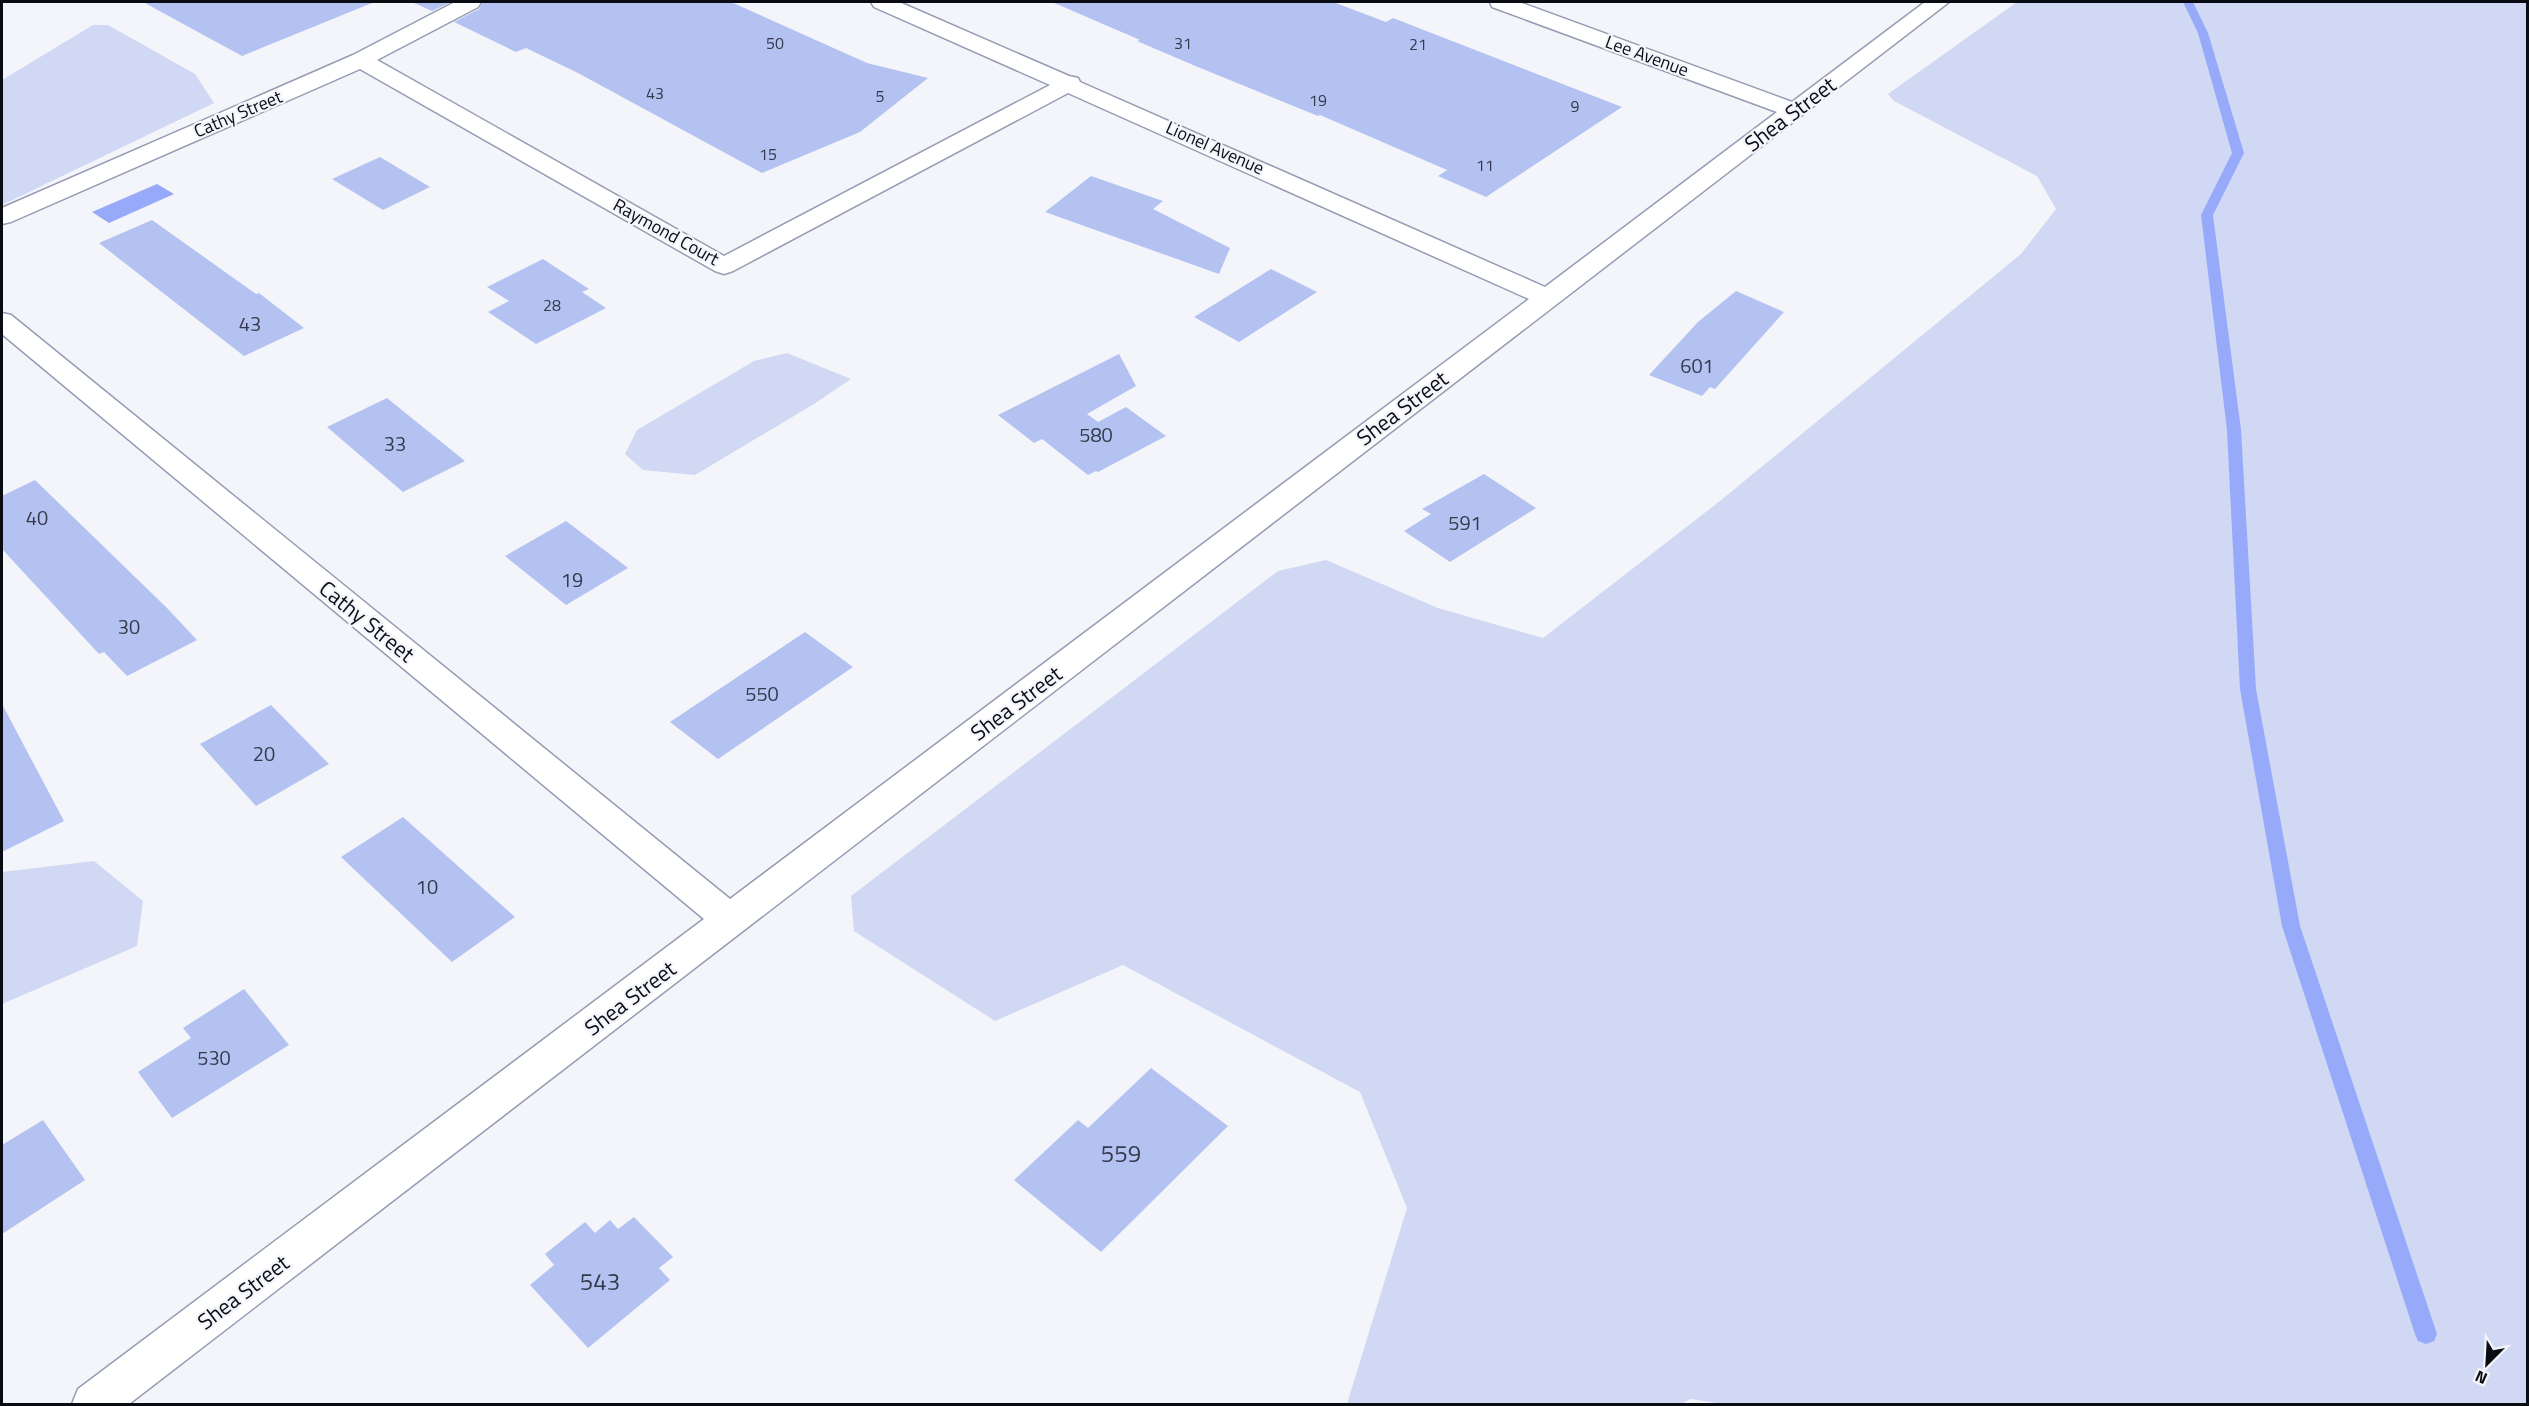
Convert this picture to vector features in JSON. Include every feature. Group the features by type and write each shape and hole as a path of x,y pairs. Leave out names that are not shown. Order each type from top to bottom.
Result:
{"street":[{"name":"Cathy Street","path":"2,217 361,60 470,2"},
{"name":"Lionel Avenue","path":"882,2 1070,83 1547,297"},
{"name":"Lee Avenue","path":"1500,2 1795,111"},
{"name":"Shea Street","path":"94,1404 732,921 1547,297 1938,2"},
{"name":"Raymond Court","path":"361,60 724,266 1070,83"},
{"name":"Cathy Street","path":"2,321 732,921"}],"shaded area":[{"path":"2017,2 2527,2 2527,1404 1723,1404 1690,1399 1682,1404 1347,1404 1407,1208 1360,1092 1123,965 995,1021 854,931 851,896 1278,571 1326,560 1438,608 1543,638 1720,501 2021,254 2056,209 2037,176 1894,101 1888,94"},
{"path":"93,25 108,25 195,74 214,103 2,205 2,80"},
{"path":"787,353 851,379 814,404 695,475 643,470 625,454 637,430 754,361"},
{"path":"94,861 143,901 137,946 2,1004 2,872"}],"water":[{"path":"157,184 174,194 109,223 92,212"}],"building":[{"path":"143,2 371,2 372,3 242,56"},
{"path":"412,2 451,2 432,11"},
{"path":"483,2 731,2 867,63 928,78 860,132 762,173 578,73 526,48 516,52 454,22 479,9"},
{"path":"1052,2 1333,2 1386,22 1393,18 1622,107 1486,197 1438,176 1447,170 1320,115 1193,65"},
{"path":"380,157 430,187 383,210 332,179"},
{"path":"1091,176 1163,201 1153,209 1230,248 1219,274 1045,212"},
{"path":"152,220 256,294 259,293 304,328 244,356 99,243"},
{"path":"543,259 589,289 582,292 606,308 536,344 488,312 509,301 487,287"},
{"path":"1271,269 1317,292 1239,342 1194,317"},
{"path":"1736,291 1784,312 1715,389 1710,387 1702,396 1649,375 1698,322"},
{"path":"1119,354 1136,386 1087,414 1098,422 1126,407 1166,436 1098,472 1088,475 1042,439 1034,443 998,415"},
{"path":"387,398 465,461 403,492 327,427"},
{"path":"1484,474 1536,508 1450,562 1404,531 1431,514 1422,509"},
{"path":"35,480 197,640 127,676 104,652 99,654 2,549 2,496"},
{"path":"566,521 628,568 566,605 505,556"},
{"path":"805,632 853,667 718,759 670,722"},
{"path":"2,704 64,821 2,852"},
{"path":"271,705 329,764 256,806 200,744"},
{"path":"403,817 515,917 452,962 341,857"},
{"path":"244,989 289,1045 172,1118 138,1072 191,1038 183,1028"},
{"path":"1151,1068 1228,1126 1101,1252 1014,1180 1078,1120 1088,1128"},
{"path":"43,1120 85,1180 2,1234 2,1145"},
{"path":"634,1217 673,1257 659,1268 670,1280 588,1348 530,1285 554,1265 545,1254 585,1222 595,1233 610,1220 618,1229"}],"waterway":[{"path":"2188,2 2203,33 2238,153 2207,215 2234,430 2248,689 2291,926 2426,1334"}]}
